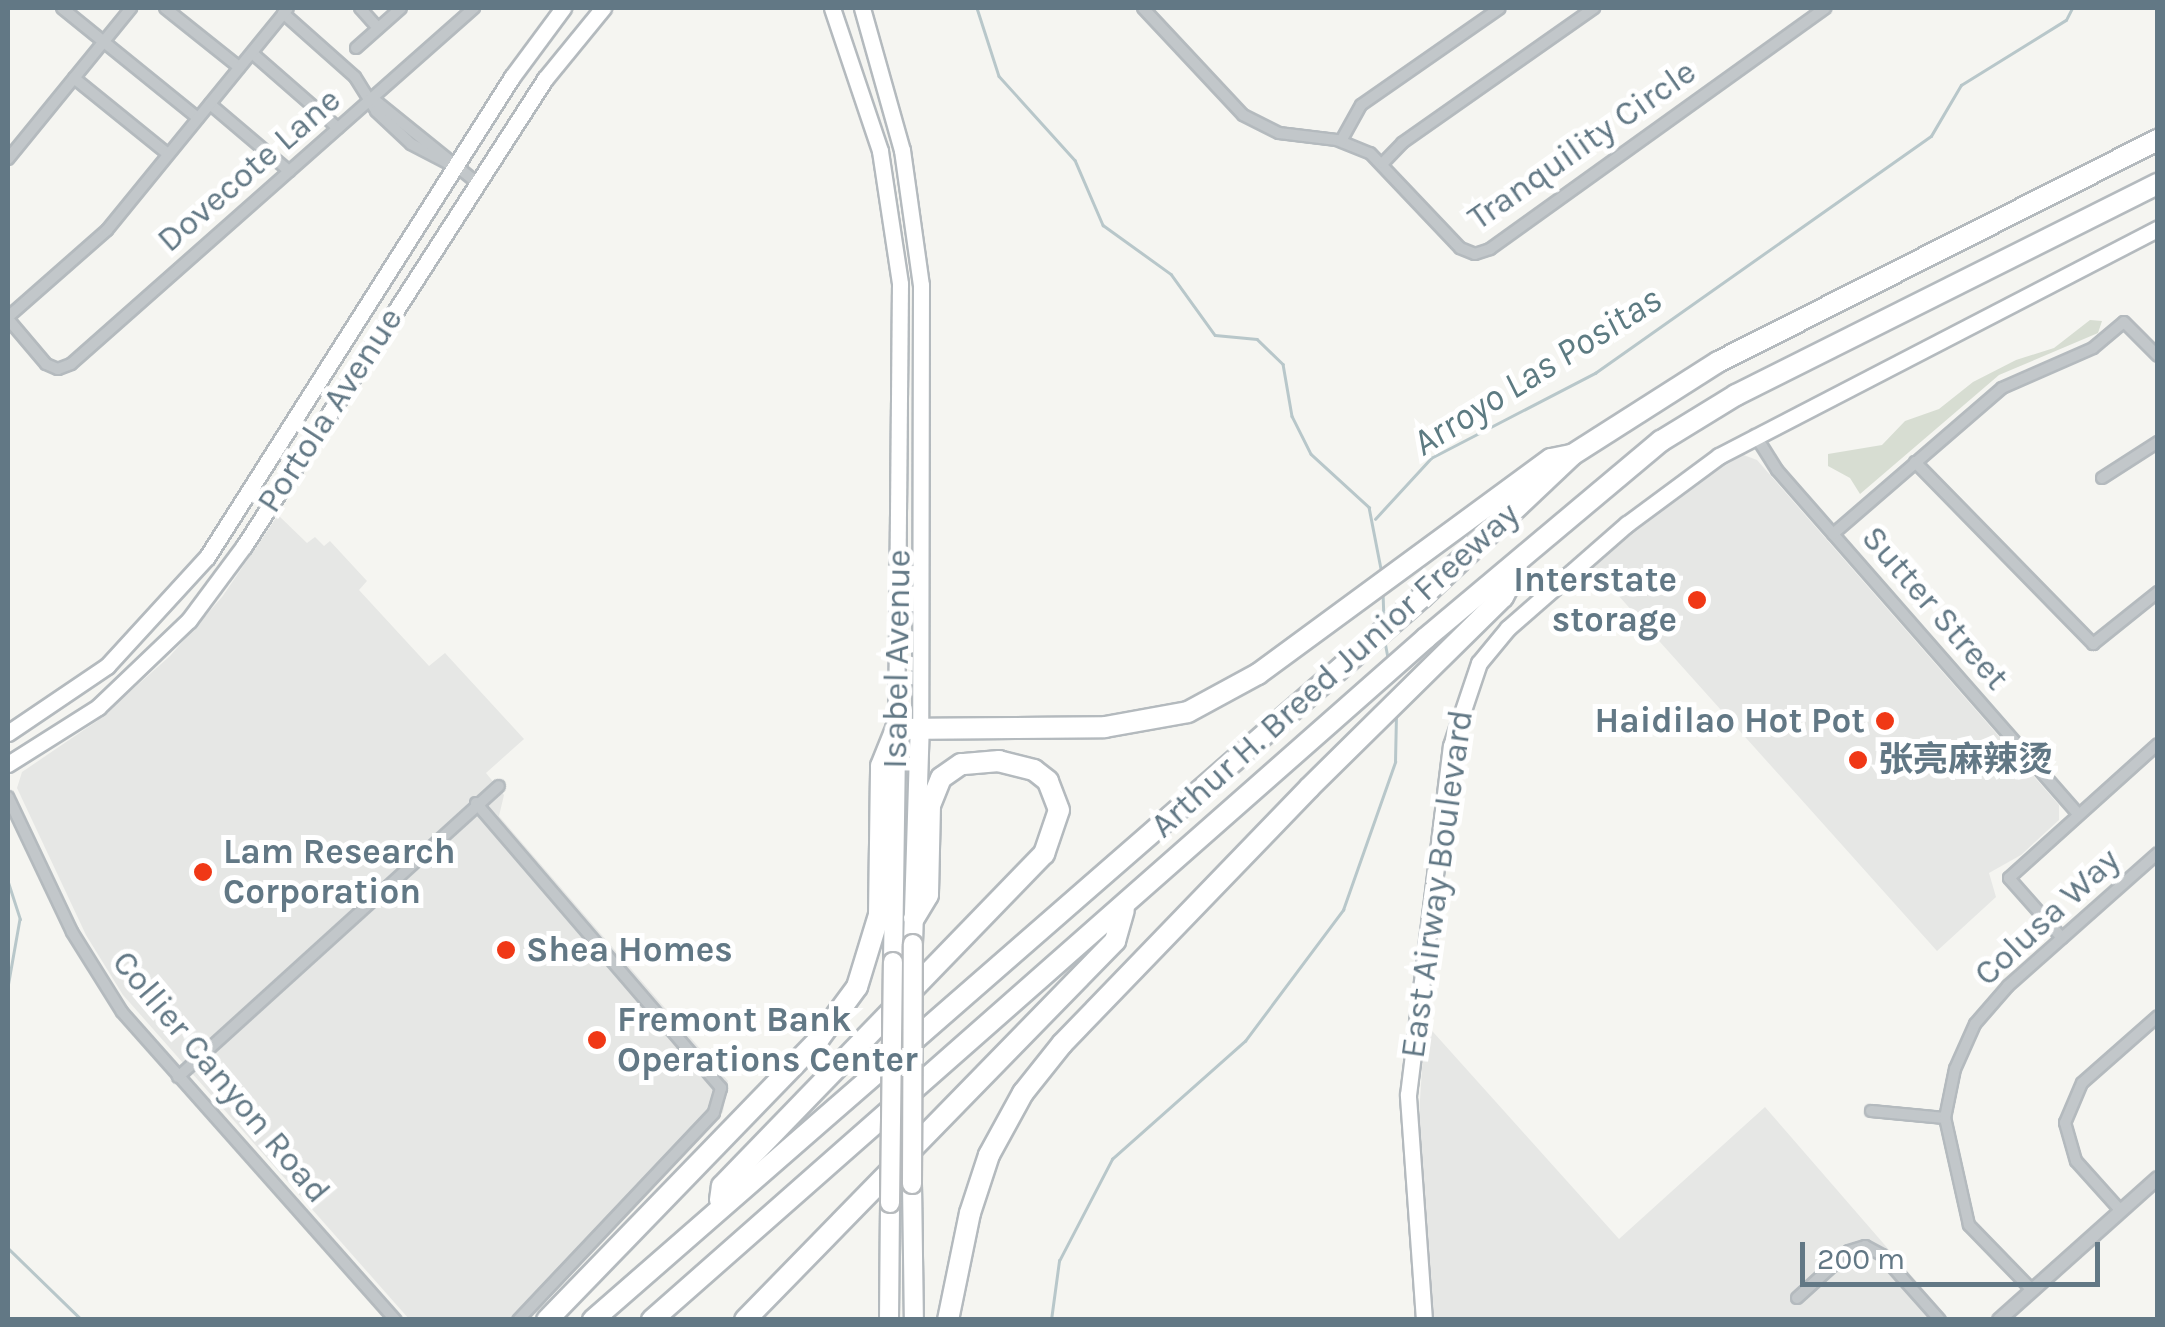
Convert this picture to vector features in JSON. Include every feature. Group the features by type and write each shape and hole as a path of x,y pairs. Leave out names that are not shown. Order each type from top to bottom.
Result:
{"highway":[{"name":"Arthur H. Breed Junior Freeway","path":"593,1320 718,1207 1422,597 1572,455 1718,362 2158,140"},
{"name":"Arthur H. Breed Junior Freeway","path":"652,1320 1582,504 1700,416 2158,184"},
{"path":"547,1320 818,1040 856,987 880,915 882,766 896,729 1105,727 1161,720 1235,690 1550,459 1572,455"},
{"path":"948,1320 970,1213 989,1154 1023,1093 1074,1031 1502,596 1523,558"},
{"name":"Isabel Avenue","path":"914,1320 914,918 920,727"},
{"name":"Isabel Avenue","path":"889,1320 896,729"},
{"path":"718,1207 722,1186 1044,854 1058,826 1048,781 999,761 961,764 940,778 930,805 928,895 914,918"},
{"path":"746,1320 1115,941 1124,908"}],"main road":[{"name":"Portola Avenue","path":"8,734 107,666 207,557 455,168 563,8"},
{"name":"Portola Avenue","path":"8,764 70,729 189,620 244,546 544,79 603,8"},
{"name":"Isabel Avenue","path":"832,8 880,151 900,284 896,729"},
{"name":"Isabel Avenue","path":"862,8 902,150 921,285 920,727"},
{"name":"East Airway Boulevard","path":"1424,1320 1408,1095 1460,704 1479,663 1508,628 1656,501 1755,434 2158,228"}],"street":[{"path":"62,8 198,118"},
{"path":"8,159 131,8"},
{"path":"166,8 239,68"},
{"path":"360,8 378,28"},
{"path":"356,48 401,8"},
{"name":"Dovecote Lane","path":"8,318 58,369 474,8"},
{"name":"Tranquility Circle","path":"1144,8 1251,121 1288,136 1341,141 1383,163 1460,248 1486,252 1825,8"},
{"path":"1341,141 1356,109 1500,8"},
{"path":"1383,163 1402,143 1594,8"},
{"path":"8,318 106,230 285,10 372,98 376,111 411,144 476,182"},
{"path":"252,53 338,128"},
{"path":"74,78 168,154"},
{"path":"210,104 289,171"},
{"path":"1833,534 1982,400 2093,348 2124,322 2158,356"},
{"name":"Sutter Street","path":"1755,434 1833,534 2078,814"},
{"path":"2102,478 2158,442"},
{"path":"1915,462 2093,644 2158,592"},
{"path":"2062,938 2009,878 2158,744"},
{"path":"178,1077 498,786"},
{"name":"Collier Canyon Road","path":"8,796 88,961 178,1077 394,1320"},
{"path":"476,804 712,1071 722,1097 714,1113 518,1320"},
{"name":"Colusa Way","path":"2032,1290 1969,1225 1945,1118 1955,1069 1975,1024 2062,938 2158,853"},
{"path":"2120,1210 2076,1161 2065,1124 2082,1084 2158,1016"},
{"path":"1871,1111 1945,1118"},
{"path":"1999,1320 2158,1178"},
{"path":"1796,1298 1849,1251 1865,1246 1940,1320"}],"shaded area":[{"path":"2090,320 2102,321 2098,333 1999,375 1860,494 1850,478 1828,466 1828,454 1882,445 1905,421 1939,409 1973,382 2016,360 2054,348"},
{"path":"1741,454 1757,460 2059,805 2059,820 2021,855 1989,873 1996,897 1937,951 1591,565 1684,489"},
{"path":"278,515 307,543 315,537 324,546 330,541 367,581 359,590 429,666 445,653 524,739 486,773 504,795 499,816 728,1081 723,1112 526,1319 409,1319 123,995 86,935 17,788 22,772 97,721 170,656 222,597"},
{"path":"1425,1023 1619,1239 1765,1107 1949,1319 1433,1319 1418,1130"}],"waterway":[{"path":"977,8 999,76 1075,160 1103,225 1171,274 1215,335 1257,339 1283,364 1292,416 1311,454 1369,507 1382,574"},
{"name":"Arroyo Las Positas","path":"1375,519 1431,458 1595,373 1931,136 1961,85 2066,20 2072,8"},
{"name":"Arroyo Las Positas","path":"1383,592 1384,619"},
{"name":"Arroyo Las Positas","path":"1385,642 1388,658"},
{"name":"Arroyo Las Positas","path":"1051,1320 1059,1261 1112,1159 1245,1041 1343,910 1395,762 1396,715"},
{"path":"8,881 20,919 8,987"},
{"path":"8,1248 82,1320"}],"place":[{"name":"Interstate storage","path":"1697,600"},
{"name":"Haidilao Hot Pot","path":"1885,721"},
{"name":"张亮麻辣烫","path":"1858,760"},
{"name":"Lam Research Corporation","path":"203,872"},
{"name":"Shea Homes","path":"506,950"},
{"name":"Fremont Bank Operations Center","path":"597,1040"}]}
